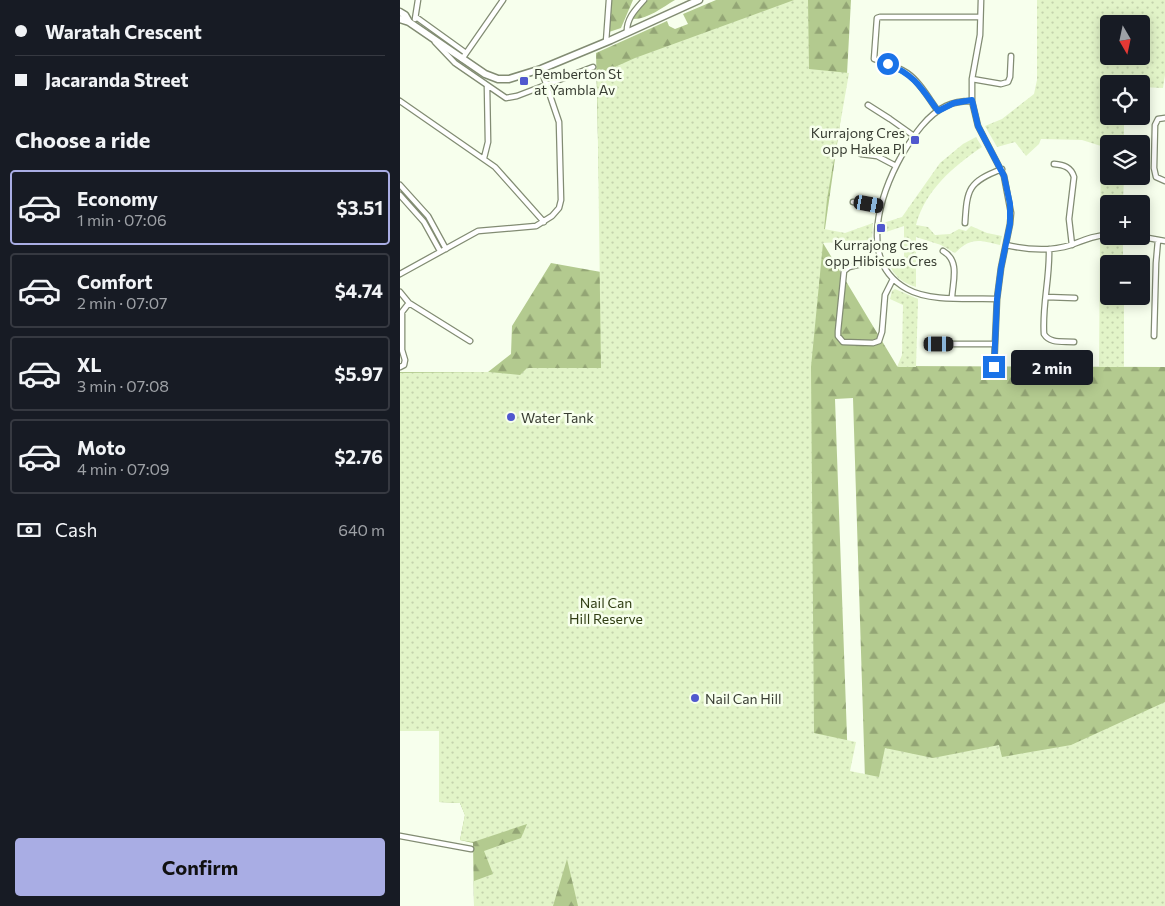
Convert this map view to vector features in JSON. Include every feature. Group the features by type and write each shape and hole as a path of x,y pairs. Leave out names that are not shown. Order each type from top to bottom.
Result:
{"main road":[{"path":"400,19 410,23 485,74 501,79 509,79 542,69 699,0"},
{"path":"400,12 405,15 410,23"}],"street":[{"path":"410,23 416,18 418,0"},
{"path":"462,59 503,0"},
{"path":"606,42 609,0"},
{"path":"627,33 630,18 643,0"},
{"path":"981,0 980,35 972,79 972,100 978,126 1002,170 1007,184 1011,213 997,299 994,367"},
{"path":"938,111 909,75 874,59 876,18 980,17"},
{"path":"416,18 466,52"},
{"path":"431,38 447,55 487,86 508,98 593,67"},
{"path":"972,79 1001,84 1006,83 1010,77 1011,56"},
{"path":"400,274 482,230 530,228 544,222 556,211 561,200 560,126 542,69"},
{"path":"484,158 488,142 487,86"},
{"path":"972,100 954,103 938,111 914,136 896,166 886,189 880,206 877,236 881,259 886,270 893,279 906,288 919,294 997,299"},
{"path":"400,101 495,167 544,222"},
{"path":"868,105 890,118 914,136"},
{"path":"1165,118 1156,121 1154,133 1154,172 1156,178 1165,181"},
{"path":"861,154 877,156 896,166"},
{"path":"1054,164 1068,167 1074,177 1070,219 1072,245"},
{"path":"965,223 966,200 969,191 981,178 1002,170"},
{"path":"400,185 428,216 446,249"},
{"path":"400,195 424,222 440,251"},
{"path":"853,202 880,206"},
{"path":"1006,245 1026,249 1049,249 1072,245 1094,236 1100,236"},
{"path":"1150,238 1165,241"},
{"path":"1154,336 1158,240"},
{"path":"1049,249 1050,264 1044,314 1045,336 1052,341 1074,342"},
{"path":"943,251 950,255 954,262 952,297"},
{"path":"881,259 849,267 844,271 838,331 838,336 843,342 873,343 879,341 882,332 885,295 893,279"},
{"path":"400,292 409,302 470,341"},
{"path":"1046,297 1075,298"},
{"path":"400,367 404,365 405,360 402,350 402,312 409,302"},
{"path":"939,344 995,344"},
{"path":"400,836 471,849"}],"green space":[{"path":"612,0 633,0 621,28 609,32"},
{"path":"648,0 675,0 650,15 634,19 633,15"},
{"name":"Nail Can Hill Reserve","path":"716,0 851,0 847,74 823,243 897,366 1165,367 1165,906 869,906 853,398 835,399 853,906 474,906 473,843 460,840 465,815 460,803 439,802 439,731 400,731 400,372 488,372 511,354 512,326 551,263 601,272 596,53 667,21 669,26 675,29 688,24 683,14"},
{"name":"Nail Can Hill Reserve","path":"794,0 808,0 809,69 849,73 827,199 824,229 845,233 873,223 872,240 823,243 811,367 814,733 856,742 850,771 879,777 885,748 933,758 999,745 1002,757 1071,745 1165,702 1165,906 578,906 567,859 553,906 474,906 474,881 493,874 484,851 521,838 527,824 473,842 460,840 465,815 460,803 439,802 439,731 400,731 400,373 489,372 520,375 527,368 601,368 597,75 635,58"},
{"path":"1037,0 1165,0 1165,75 1163,88 1150,87 1150,75 1100,75 1100,125 1124,125 1124,135 1100,135 1100,146 1082,140 1041,139 1039,144 1026,156 1015,142 997,147 985,126 1002,119 1034,94 1037,80"},
{"path":"976,137 982,147 961,162 933,190 920,212 916,225 928,227 935,235 950,234 959,229 966,231 971,226 987,233 1002,236 1000,245 976,241 966,244 955,253 941,245 916,237 916,287 906,283 895,275 888,262 904,261 904,226 883,233 883,223 902,217 940,163 963,144"},
{"path":"1101,185 1124,185 1123,195 1100,195"},
{"path":"1100,242 1100,245 1123,245 1123,255 1100,255 1100,305 1124,305 1124,367 1099,367"},
{"path":"895,289 918,299 916,367 897,367 902,355 903,305 890,299 892,291"}],"place":[{"name":"Pemberton St at Yambla Av","path":"524,81"},
{"name":"Kurrajong Cres opp Hakea Pl","path":"915,140"},
{"name":"Kurrajong Cres opp Hibiscus Cres","path":"881,228"},
{"name":"Water Tank","path":"511,417"},
{"name":"Nail Can Hill","path":"695,698"}],"route":[{"path":"888,64 904,71 913,78 938,111 954,103 972,100 978,126 1002,170 1007,184 1011,213 997,299 994,367"}]}
